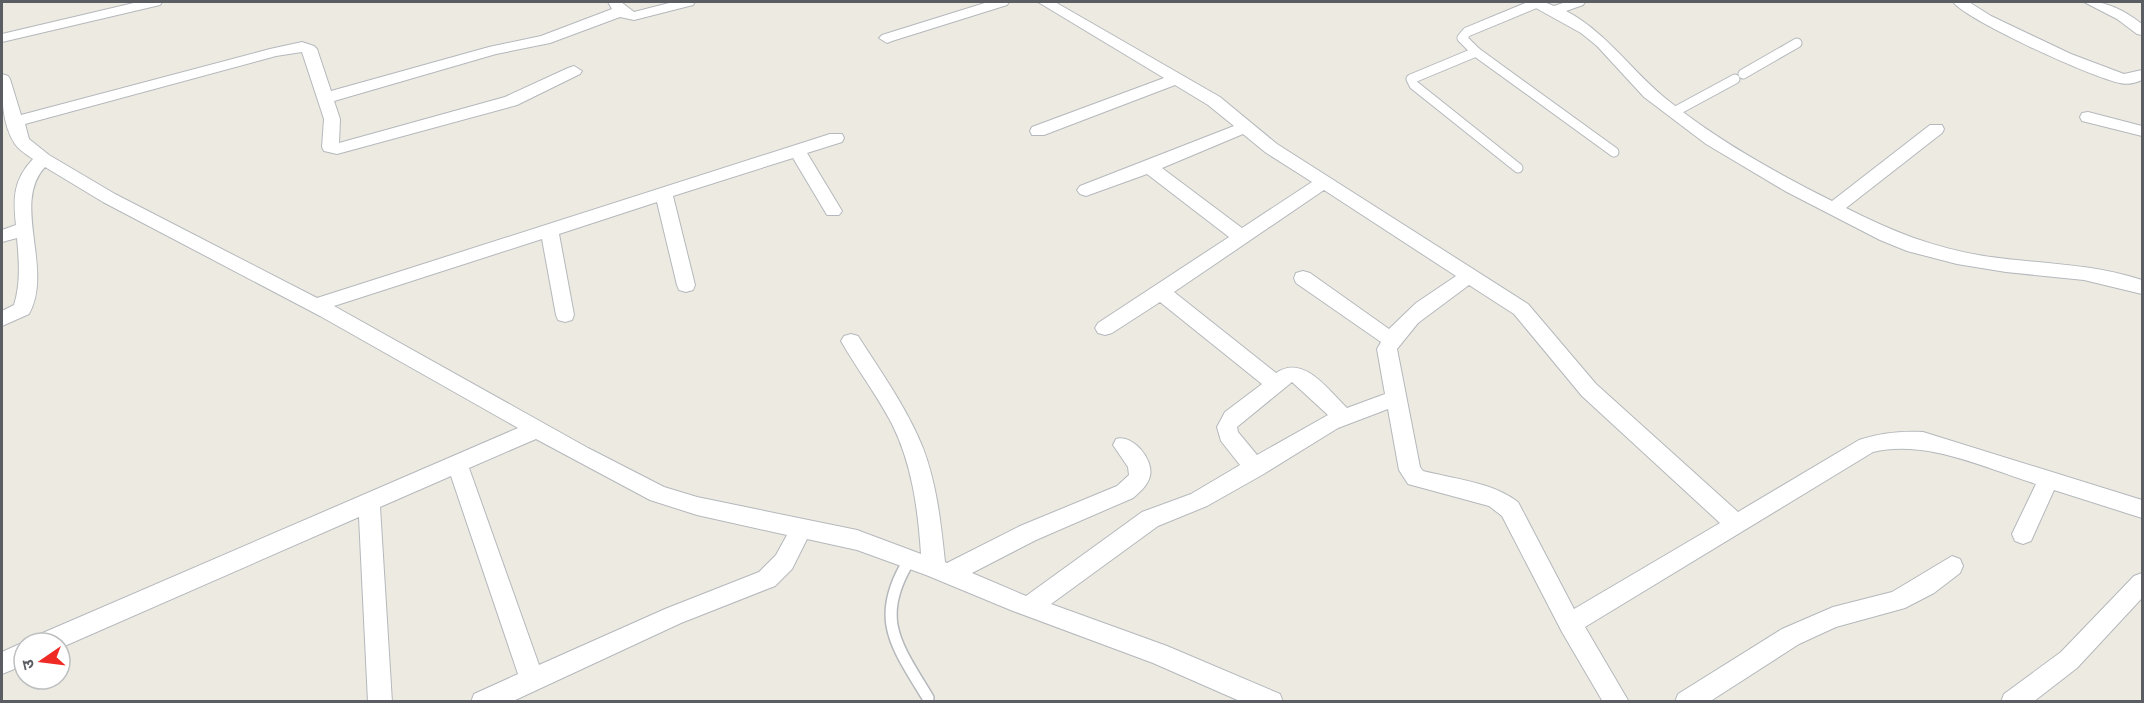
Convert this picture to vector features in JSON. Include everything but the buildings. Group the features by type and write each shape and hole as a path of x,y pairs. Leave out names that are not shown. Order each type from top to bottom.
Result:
{"street":[{"path":"2,38 155,2"},
{"path":"326,98 494,50 545,40 617,6 627,15 634,16 688,2"},
{"path":"886,38 1002,2"},
{"path":"1045,2 1214,101 1271,148 1521,309 1589,390 1736,524"},
{"path":"1534,2 1597,38 1639,84 1674,112 1768,173 1911,246 1986,263 2087,273 2142,287"},
{"path":"1553,11 1578,2"},
{"path":"1960,2 2025,39 2075,61 2122,79 2142,75"},
{"path":"2093,2 2122,16 2142,31"},
{"path":"14,122 275,52 302,47 309,49 326,98 332,119 330,147 337,149 511,100 573,71"},
{"path":"1038,131 1177,79"},
{"path":"3,88 22,142 43,159 110,198 316,305 658,494 697,506 857,540 1029,607 1159,654 1271,702"},
{"path":"2088,117 2142,131"},
{"path":"1086,190 1149,167 1245,127"},
{"path":"1833,208 1936,129"},
{"path":"316,305 836,138"},
{"path":"797,151 833,211"},
{"path":"2,319 22,309 25,301 28,257 22,198 25,183 43,159"},
{"path":"1149,167 1242,237"},
{"path":"1105,328 1162,293 1325,182"},
{"path":"664,193 686,285"},
{"path":"2,236 25,229"},
{"path":"549,230 565,315"},
{"path":"1470,275 1406,323 1390,339 1387,349 1410,470 1413,475 1424,481 1500,500 1510,509 1570,624 1617,702"},
{"path":"1303,278 1390,339"},
{"path":"1162,293 1276,384"},
{"path":"851,341 914,450 941,571"},
{"path":"1255,469 1228,435 1227,427 1232,418 1286,376 1294,374 1302,377 1343,417"},
{"path":"1029,607 1150,519 1199,500 1343,417 1397,399"},
{"path":"72,632 537,429"},
{"path":"1570,624 1866,446 1880,441 1899,438 1923,440 2142,509"},
{"path":"941,571 1125,492 1136,484 1141,476 1138,462 1123,445"},
{"path":"457,464 532,680"},
{"path":"2023,534 2049,479"},
{"path":"369,502 380,702"},
{"path":"483,702 673,616 767,579 779,571 801,528"},
{"path":"1687,702 1763,652 1834,617 1878,607 1911,595 1928,586 1952,566"},
{"path":"2013,702 2068,660 2142,583"}],"lane":[{"path":"1534,2 1467,32 1462,38 1476,52 1614,152"},
{"path":"1674,112 1797,43"},
{"path":"1476,52 1411,80 1414,85 1518,168"},
{"path":"910,559 898,574 890,595 889,612 894,638 928,698"}]}
